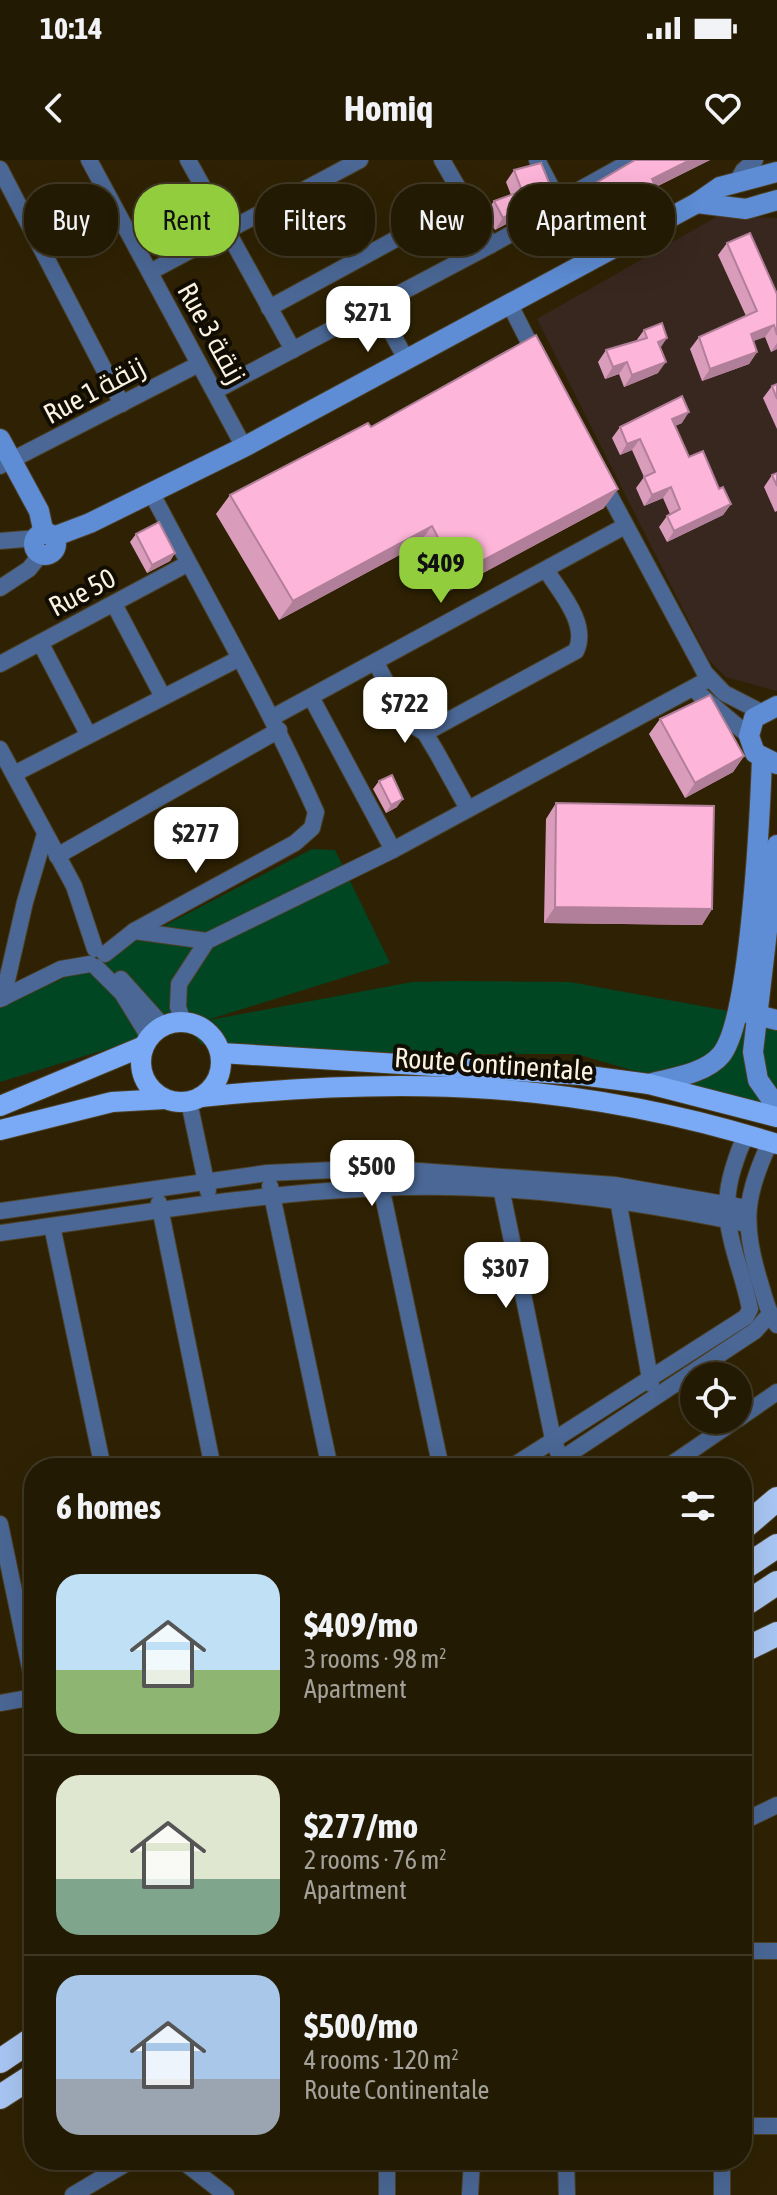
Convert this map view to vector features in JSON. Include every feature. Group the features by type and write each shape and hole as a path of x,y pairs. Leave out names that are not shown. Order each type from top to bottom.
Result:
{"highway":[{"path":"752,1520 777,1499"},
{"path":"752,1562 777,1546"},
{"path":"752,1599 777,1583"},
{"path":"752,1646 777,1634"},
{"path":"0,2061 24,2045"},
{"path":"0,2097 24,2081"}],"main road":[{"path":"0,1106 183,1022 210,1034 221,1053 218,1078 195,1100 112,1102 0,1130"},
{"path":"152,1036 141,1071 154,1092 165,1099"},
{"name":"Route Continentale","path":"221,1053 466,1066 649,1084 777,1117"},
{"name":"Route Continentale","path":"195,1100 364,1085 425,1084 513,1090 625,1103 774,1143"}],"street":[{"name":"Rue 3 زنقة","path":"89,160 244,447"},
{"path":"188,160 201,184"},
{"path":"239,226 360,160"},
{"path":"442,160 455,184"},
{"path":"537,160 550,184"},
{"path":"590,184 633,160"},
{"path":"737,182 755,160"},
{"path":"0,169 122,404"},
{"path":"0,541 44,541 151,492 244,447 697,203 711,191 777,172"},
{"path":"697,203 746,209 777,200"},
{"path":"269,308 391,242"},
{"path":"239,254 293,350"},
{"path":"150,272 182,256"},
{"path":"215,391 470,256"},
{"path":"587,256 590,261"},
{"path":"509,303 549,380"},
{"path":"377,306 406,359"},
{"name":"Rue 1 زنقة","path":"6,463 199,364"},
{"path":"0,439 6,463 39,511 44,541 29,569 0,588"},
{"path":"590,459 709,679 724,693 769,709"},
{"path":"2,999 61,969 98,960 134,931 267,861 312,828 316,812 276,723 238,659 151,492"},
{"path":"57,856 276,723 311,697 625,526"},
{"name":"Rue 50","path":"0,664 187,564"},
{"path":"425,733 576,651 580,637 575,617 546,570"},
{"path":"114,604 163,697"},
{"path":"41,644 88,734"},
{"path":"14,774 238,659"},
{"path":"376,663 411,724 425,733 468,809"},
{"path":"183,1022 178,1007 179,984 207,941 393,850 709,679"},
{"path":"691,689 749,736"},
{"path":"311,697 393,850"},
{"path":"649,1084 695,1071 720,1056 737,1010 770,762 751,745 749,736 754,718 769,709"},
{"path":"0,749 80,900 98,960 130,987 152,1036"},
{"path":"2,999 45,834"},
{"path":"777,845 768,1017 754,1070 777,1107"},
{"path":"134,931 207,941"},
{"path":"737,1010 768,1017"},
{"path":"195,1100 210,1204"},
{"path":"525,1458 746,1317 750,1309 727,1212 737,1156 748,1135"},
{"path":"773,1320 749,1251 746,1216 752,1185 774,1143"},
{"path":"0,1211 267,1173 377,1168 500,1182 618,1202 727,1212"},
{"path":"377,1168 439,1458"},
{"path":"267,1173 328,1458"},
{"path":"0,1233 272,1196 500,1182 615,1185 746,1216"},
{"path":"500,1182 553,1439 554,1458"},
{"path":"615,1185 655,1395"},
{"path":"156,1189 211,1458"},
{"path":"52,1226 101,1458"},
{"path":"750,1309 773,1320"},
{"path":"563,1458 773,1320"},
{"path":"752,1409 777,1392"},
{"path":"680,1458 715,1434"},
{"path":"0,1524 24,1639"},
{"path":"0,1703 24,1699"},
{"path":"752,1817 777,1805"},
{"path":"752,1951 777,1951"},
{"path":"752,2126 777,2126"},
{"path":"73,2195 115,2170"},
{"path":"194,2170 226,2195"},
{"path":"387,2170 387,2195"},
{"path":"470,2195 471,2170"},
{"path":"566,2170 567,2195"},
{"path":"722,2170 722,2195"}],"shaded area":[{"path":"718,216 777,218 777,691 726,677 708,659 537,319 648,256 675,256 675,240"}],"green space":[{"path":"312,849 335,850 390,963 204,1021 412,982 570,982 777,1020 777,1113 577,1054 430,1054 201,1044 186,1025 0,1082 0,1004 58,981"}],"building":[{"path":"635,160 690,160 652,179 654,184 594,184"},
{"path":"541,163 550,184 519,184 514,170"},
{"path":"508,196 508,215 503,218 494,201"},
{"path":"750,233 777,294 777,335 774,325 751,334 757,352 710,369 699,337 757,311 727,243"},
{"path":"662,323 667,338 658,342 666,362 632,375 627,362 613,367 606,350 647,338 644,330"},
{"path":"536,335 618,489 457,574 432,526 293,601 230,495 368,423 371,427"},
{"path":"682,396 689,412 672,419 689,457 703,451 719,489 723,487 731,504 674,531 667,516 680,509 671,487 652,495 644,477 655,472 640,439 627,444 620,427"},
{"path":"159,522 175,553 152,565 136,534"},
{"path":"710,695 744,756 695,783 660,719"},
{"path":"392,775 403,799 391,805 379,781"},
{"path":"556,803 714,806 712,909 555,907"}]}
